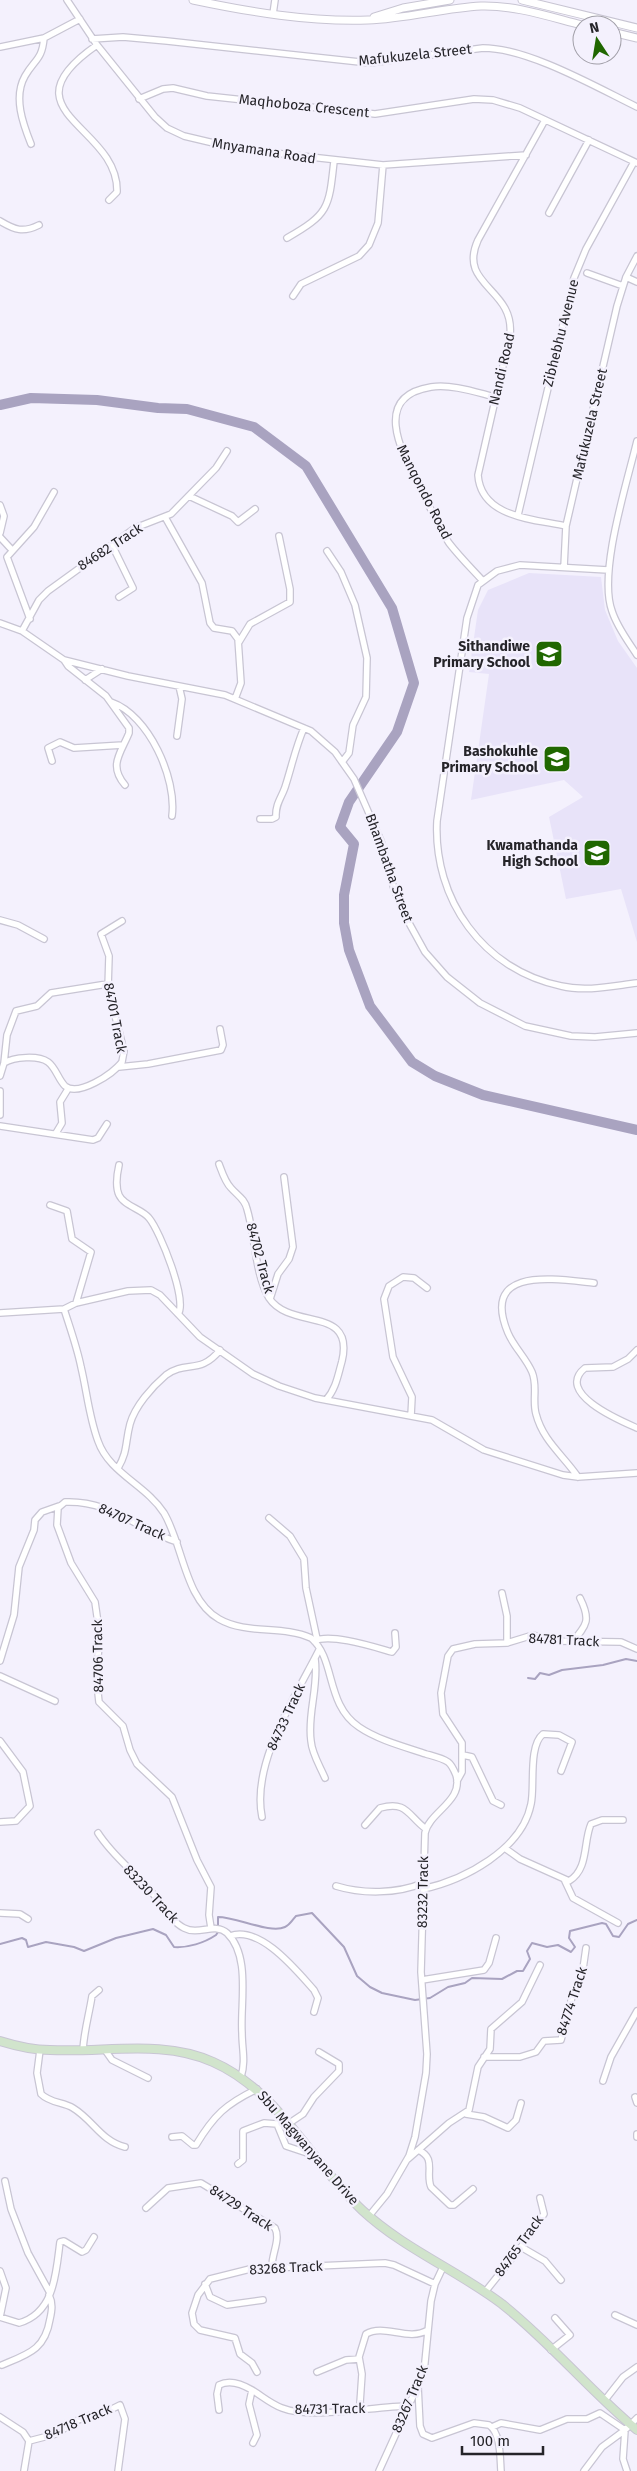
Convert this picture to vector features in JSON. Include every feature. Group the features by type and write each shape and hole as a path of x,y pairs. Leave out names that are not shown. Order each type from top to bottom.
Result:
{"main road":[{"name":"Sbu Magwanyane Drive","path":"0,2042 40,2050 166,2050 187,2053 213,2062 241,2078 257,2089 283,2122 349,2197 369,2216 401,2241 485,2292 515,2315 606,2400 627,2427 637,2430"}],"street":[{"name":"Mnyamana Road","path":"67,0 96,45 139,99 162,124 184,136 239,149 383,165 526,155"},
{"path":"194,0 274,14 366,20 403,18 482,6 508,8 572,23"},
{"path":"274,14 275,0"},
{"path":"366,20 403,8 450,0"},
{"path":"522,0 637,28"},
{"path":"0,47 44,38 80,19"},
{"path":"622,34 637,38"},
{"name":"Mafukuzela Street","path":"92,39 116,37 167,41 369,63 483,48 502,48 533,58 637,107"},
{"path":"30,144 19,102 24,77 41,56 44,38"},
{"path":"96,45 64,72 57,89 64,110 104,155 116,174 117,192 109,200"},
{"name":"Maqhoboza Crescent","path":"139,99 163,89 173,88 207,96 375,114 485,99 510,104 636,163"},
{"name":"Nandi Road","path":"545,120 478,240 472,259 475,270 504,304 511,319 510,335 478,471 478,480 482,493 490,503 502,511 566,526"},
{"path":"549,213 589,140"},
{"path":"287,238 312,223 324,210 330,195 334,161"},
{"name":"Zibhebhu Avenue","path":"518,515 574,278 586,249 636,163"},
{"path":"293,296 301,284 351,261 370,245 378,223 383,165"},
{"path":"0,221 17,230 27,230 39,225"},
{"name":"Mafukuzela Street","path":"564,567 566,526 622,286 637,256"},
{"path":"587,273 622,286"},
{"path":"626,276 637,282"},
{"name":"Manqondo Road","path":"482,580 445,536 400,445 395,423 397,410 404,400 425,388 447,387 495,397"},
{"path":"637,441 608,570 608,594 612,612 637,655"},
{"name":"84682 Track","path":"22,631 42,596 144,524 165,517 216,468 227,451"},
{"path":"30,619 7,555 34,527 54,492"},
{"path":"189,496 232,516 238,522 255,510"},
{"path":"0,505 4,516 0,532"},
{"path":"165,517 202,583 210,623 214,628 232,631 239,642 241,683 236,699"},
{"path":"239,642 250,624 290,602 290,589 279,536"},
{"path":"0,537 12,550"},
{"path":"112,545 133,588 118,597"},
{"path":"328,551 341,572 355,605 367,658 366,697 352,728 349,753 341,760"},
{"path":"608,570 512,566 482,580 475,590 467,618 437,821 439,857 448,893 464,921 481,943 503,961 527,974 571,988 595,988 637,983"},
{"path":"0,623 22,631 64,660 68,666 101,690 112,702 129,728 129,733 115,763 125,785"},
{"name":"Bhambatha Street","path":"64,660 236,699 304,728 330,746 354,779 383,847 394,888 409,923 425,952 457,986 494,1011 532,1028 571,1036 595,1037 637,1033"},
{"path":"86,680 102,669"},
{"path":"177,736 182,699 179,686"},
{"path":"112,702 126,710 148,732 156,747 164,764 172,800 172,816"},
{"path":"260,819 272,820 276,817 277,804 286,784 291,763 304,728"},
{"path":"52,761 48,748 60,742 74,748 123,745"},
{"path":"0,920 18,925 44,939"},
{"name":"84701 Track","path":"68,1089 84,1088 119,1067 124,1058 124,1051 107,984 110,961 101,934 122,921"},
{"path":"0,1076 4,1064 8,1035 16,1010 36,1006 51,993 107,984"},
{"path":"119,1067 148,1064 220,1050 223,1045 220,1029"},
{"path":"4,1064 15,1059 46,1061 68,1089 60,1102 62,1123 56,1133"},
{"path":"0,1091 0,1115"},
{"path":"0,1126 95,1140 107,1124"},
{"name":"84702 Track","path":"219,1164 227,1183 247,1207 260,1270 270,1299 286,1313 324,1321 333,1326 341,1335 344,1343 344,1354 336,1384 326,1400"},
{"path":"119,1165 116,1177 118,1193 122,1199 149,1217 157,1232 180,1292 182,1306 178,1314"},
{"path":"270,1299 278,1274 289,1259 293,1247 284,1177"},
{"path":"50,1205 67,1211 72,1239 91,1252 76,1303"},
{"path":"411,1416 412,1397 393,1357 384,1299 389,1286 403,1277 414,1278 426,1288"},
{"path":"578,1477 550,1444 541,1427 535,1408 536,1386 533,1374 508,1332 501,1305 503,1296 511,1287 537,1279 548,1278 594,1283"},
{"path":"0,1313 64,1308 76,1303 146,1289 160,1295 200,1338 266,1381 305,1395 437,1422 464,1439 503,1457 563,1475 578,1477 637,1473"},
{"path":"64,1308 79,1358 86,1396 98,1442 108,1459 158,1505 170,1525 197,1596 214,1615 234,1626 304,1636 315,1640 350,1642 392,1652 396,1647 395,1633"},
{"path":"118,1468 126,1452 133,1417 153,1388 173,1371 206,1364 220,1350"},
{"path":"637,1350 628,1359 613,1367 585,1368 580,1373 578,1382 580,1391 594,1406 637,1428"},
{"name":"84707 Track","path":"0,1661 14,1615 19,1567 34,1530 35,1520 42,1512 58,1507 65,1502 95,1505 127,1517 177,1542"},
{"name":"84706 Track","path":"58,1507 56,1513 57,1525 65,1549 76,1572 95,1602 100,1637 96,1676 100,1702 123,1726 130,1750 137,1764 172,1797 197,1860 211,1887 209,1915 211,1928"},
{"path":"269,1518 290,1536 304,1560 306,1588 315,1640 335,1697 350,1720 367,1732 447,1762 454,1771 457,1781"},
{"path":"502,1593 508,1643"},
{"path":"572,1642 584,1627 587,1618 587,1611 580,1598"},
{"name":"84781 Track","path":"463,1754 459,1736 442,1710 442,1686 449,1653 458,1647 483,1643 508,1643 533,1635 549,1640 572,1642 621,1642 637,1649"},
{"name":"84733 Track","path":"262,1817 260,1800 266,1760 278,1729 320,1650"},
{"path":"315,1659 315,1693 310,1736 312,1747 325,1778"},
{"path":"0,1676 55,1701"},
{"path":"336,1886 365,1891 406,1889 463,1877 506,1849 530,1810 533,1763 541,1736 559,1735 572,1742 561,1771"},
{"path":"0,1741 23,1772 30,1806 16,1820 0,1822"},
{"path":"365,1825 380,1808 396,1806 407,1810 426,1829 448,1804 462,1772 463,1754 472,1758 493,1801 501,1805"},
{"path":"565,1881 573,1878 586,1855 591,1824 606,1820 623,1820"},
{"name":"83232 Track","path":"369,2216 387,2194 407,2160 415,2137 427,2064 422,1980 426,1829"},
{"name":"83230 Track","path":"98,1833 111,1853 148,1888 181,1926 199,1932 211,1928 221,1929 230,1936 246,1935 268,1944 314,1990 318,2003 314,2012"},
{"path":"506,1849 520,1859 565,1881 573,1898 618,1923"},
{"path":"0,1913 20,1914 28,1920"},
{"path":"230,1936 238,1951 242,1977 242,2032 245,2060 241,2078"},
{"path":"422,1980 484,1970 489,1963 496,1938"},
{"name":"84774 Track","path":"484,2057 520,2057 536,2052 544,2041 561,2040 573,1993 582,1976 586,1948"},
{"path":"407,2160 449,2122 466,2114 472,2104 478,2066 490,2049 493,2026 522,2002 540,1965"},
{"path":"83,2050 85,2026 89,2019 92,1996 99,1990"},
{"path":"603,2081 610,2057 637,2011"},
{"path":"40,2050 37,2073 41,2094 46,2099 71,2107 106,2139 125,2147"},
{"path":"105,2050 112,2060 148,2078"},
{"path":"238,2164 244,2160 241,2135 243,2131 264,2123 283,2122 303,2114 314,2097 339,2072 339,2064 319,2052"},
{"path":"172,2137 182,2136 196,2145 206,2126 215,2116 236,2100 257,2089"},
{"path":"466,2114 484,2117 502,2127 508,2128 516,2120 521,2103"},
{"path":"283,2122 283,2140 288,2147 313,2155"},
{"path":"418,2150 424,2153 430,2161 430,2185 450,2205 454,2205 464,2194 473,2189"},
{"path":"2,2365 30,2353 41,2345 51,2316 52,2303 50,2294 28,2253 11,2209 4,2181"},
{"name":"84729 Track","path":"146,2208 172,2187 201,2183 275,2228 278,2237 272,2253 272,2268"},
{"name":"84765 Track","path":"485,2292 521,2248 544,2214 540,2198"},
{"path":"0,2272 6,2288 0,2317 14,2323 23,2322 39,2311 50,2294 57,2273 61,2241 82,2252 86,2250 94,2237"},
{"path":"521,2248 545,2261 562,2280"},
{"name":"83268 Track","path":"205,2284 214,2277 245,2270 385,2263 394,2265 435,2284"},
{"name":"83267 Track","path":"379,2471 418,2386 425,2366 430,2301 443,2267"},
{"path":"205,2284 210,2297 223,2305 263,2300"},
{"path":"205,2284 192,2313 194,2324 200,2330 234,2338 240,2354 252,2363 257,2372"},
{"path":"615,2315 637,2325"},
{"path":"551,2350 570,2335 556,2318"},
{"path":"363,2409 360,2403 362,2374 359,2359 366,2335 369,2332 393,2332 414,2336 428,2330"},
{"path":"317,2372 346,2360 359,2359"},
{"path":"606,2400 623,2377 637,2367"},
{"name":"84731 Track","path":"219,2410 217,2394 219,2386 222,2384 240,2384 269,2402 291,2410 409,2406"},
{"path":"418,2386 421,2431 426,2436 438,2437 474,2423 492,2427 497,2439 501,2471"},
{"path":"252,2390 249,2404 257,2435 253,2443"},
{"name":"84718 Track","path":"24,2471 29,2441 56,2434 76,2421 91,2415 104,2413 120,2405 125,2416 118,2471"},
{"path":"492,2427 501,2423 540,2430 567,2419 587,2419 598,2413 627,2427"},
{"path":"0,2417 18,2428 29,2441"},
{"path":"584,2471 602,2447 637,2418"},
{"path":"627,2427 623,2459 627,2471"}],"shaded area":[{"path":"529,573 601,577 605,610 618,641 637,668 637,942 621,889 566,899 549,817 583,797 564,780 471,800 489,674 469,672 478,610 488,590"}],"waterway":[{"path":"0,405 31,398 97,400 158,408 187,409 254,427 306,466 392,608 414,683 397,732 349,802 340,827 354,844 344,895 344,923 349,950 370,1006 412,1062 435,1076 483,1095 637,1130"},
{"path":"528,1678 535,1679 540,1673 549,1675 562,1670 603,1665 626,1659 637,1661"},
{"path":"218,1927 218,1917 279,1929 287,1926 296,1916 312,1913 344,1947 357,1976 370,1987 382,1993 415,2000 430,1998 448,1987 465,1983 472,1978 502,1979 517,1971 523,1971 530,1959 527,1951 532,1943 547,1947 558,1945 571,1952 575,1947 569,1938 570,1931 602,1923 606,1924 613,1936 619,1937 628,1924 637,1920"},
{"path":"0,1944 22,1938 26,1940 28,1947 46,1942 74,1947 84,1951 116,1938 153,1929 166,1935 174,1947 179,1947 201,1943 218,1932"}],"place":[{"name":"Sithandiwe Primary School","path":"549,654"},
{"name":"Bashokuhle Primary School","path":"557,759"},
{"name":"Kwamathanda High School","path":"597,853"}]}
